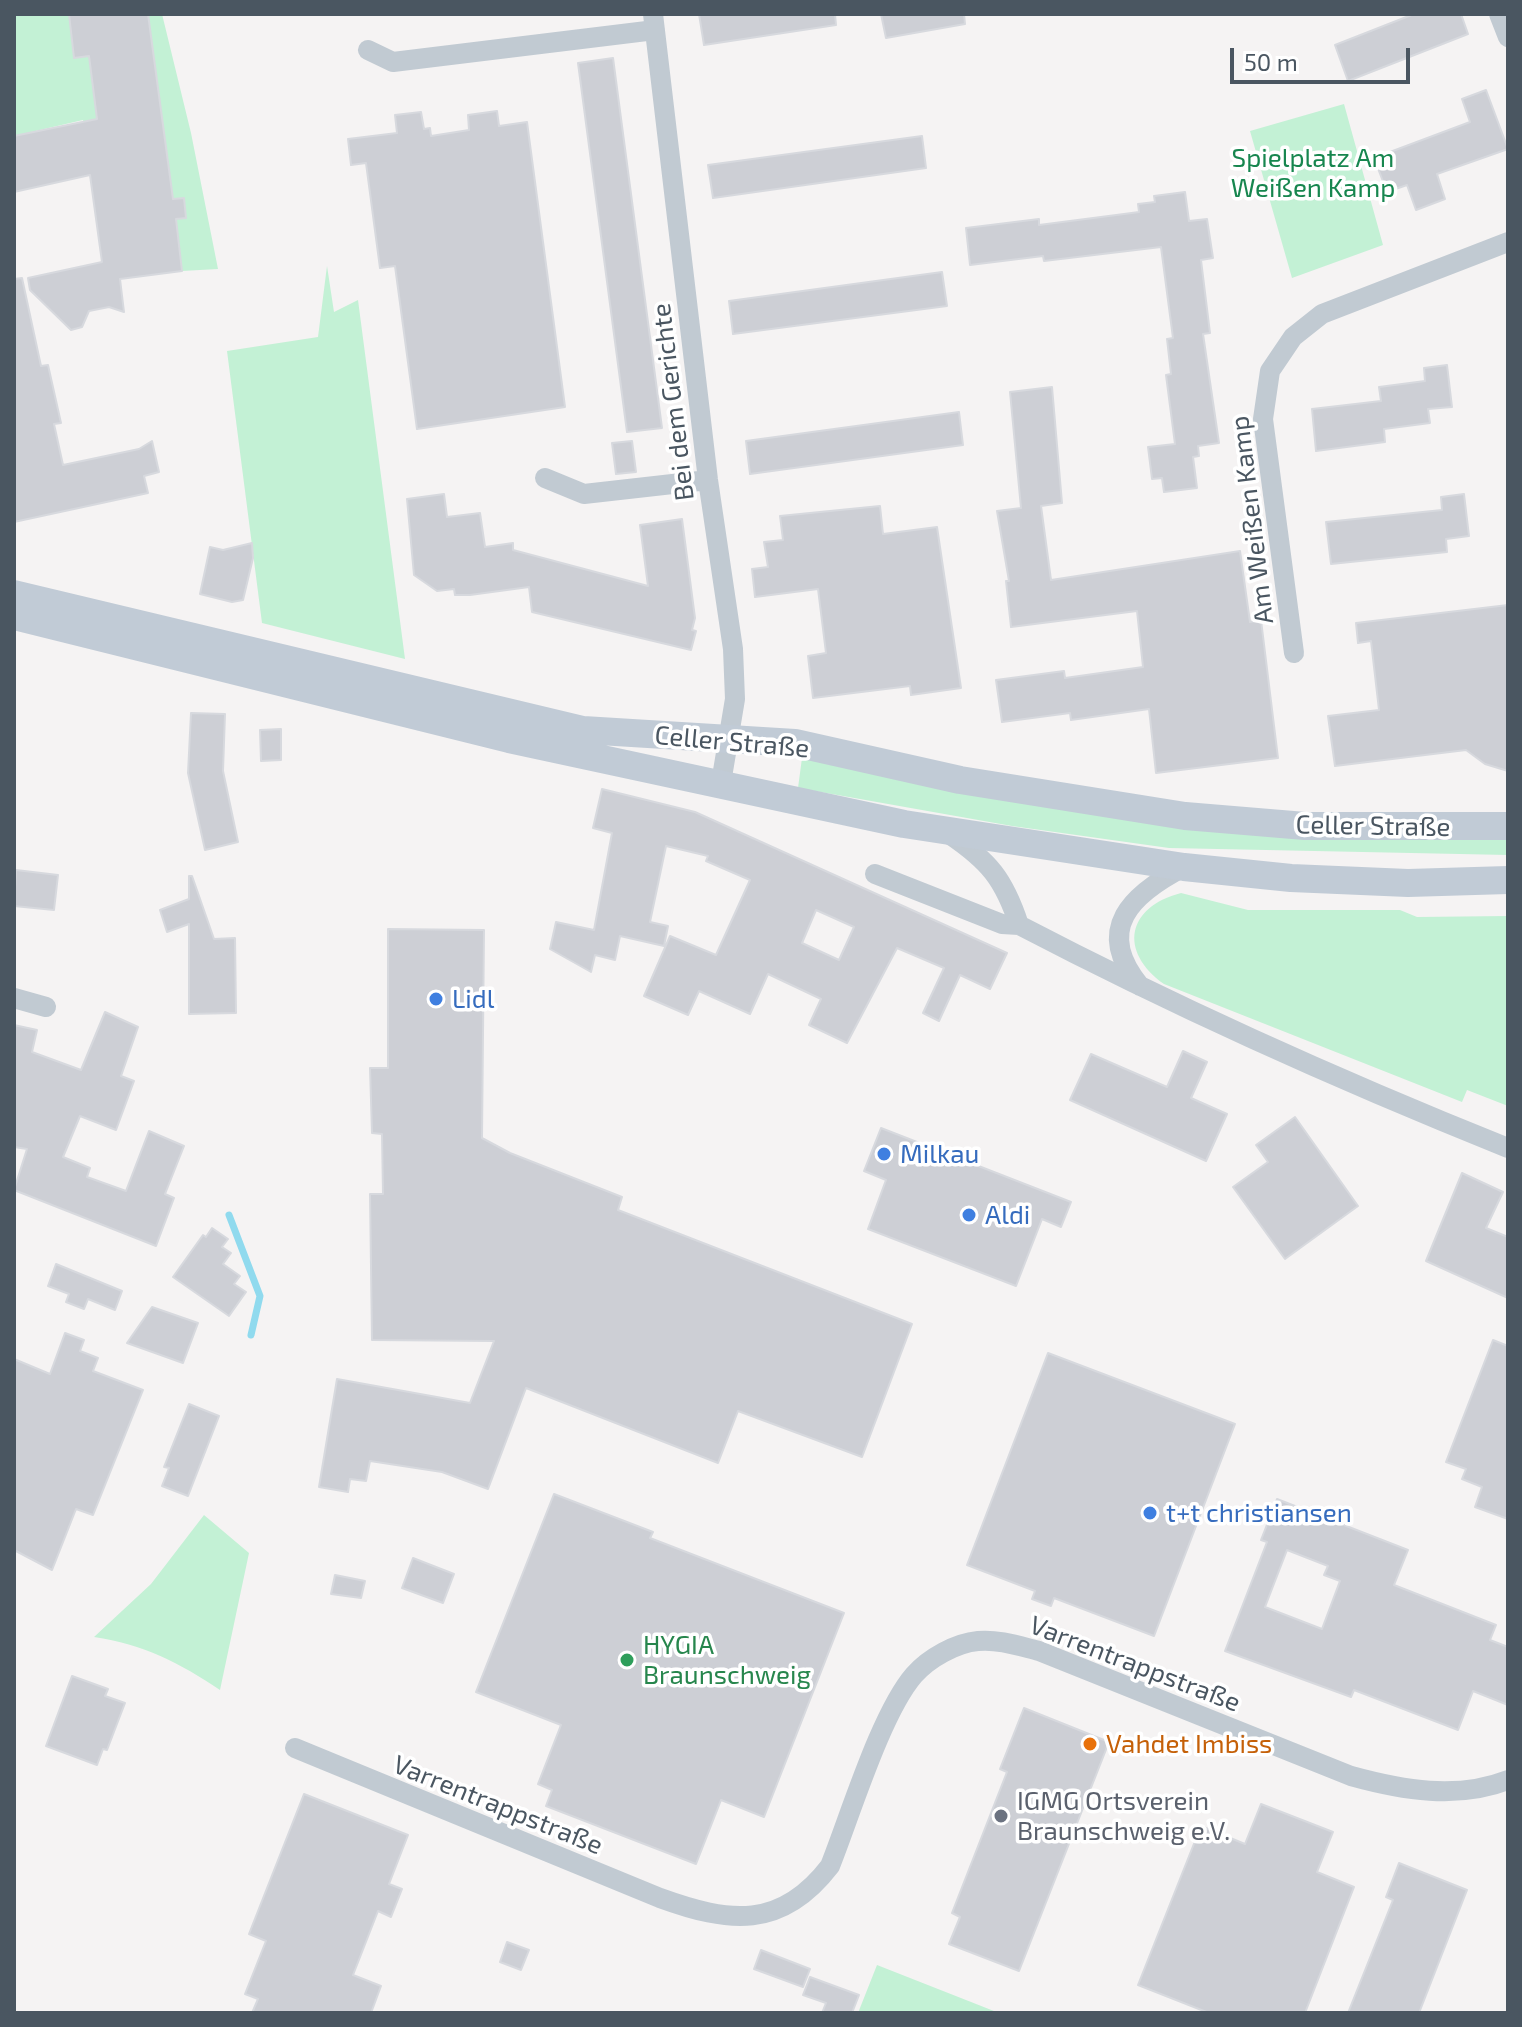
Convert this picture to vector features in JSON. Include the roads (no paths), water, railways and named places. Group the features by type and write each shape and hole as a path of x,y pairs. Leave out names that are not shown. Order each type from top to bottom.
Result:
{"main road":[{"name":"Celler Straße","path":"14,594 542,723 625,735 730,736 795,743 960,780 1185,816 1305,826 1508,826"},
{"name":"Celler Straße","path":"14,616 509,739 945,831 1184,867 1354,882 1508,880"}],"street":[{"path":"1499,14 1508,37"},
{"path":"368,50 393,62 654,22"},
{"name":"Bei dem Gerichte","path":"654,22 708,480 733,649 735,699 721,783"},
{"name":"Am Weißen Kamp","path":"1294,653 1263,419 1270,371 1293,337 1322,314 1508,242"},
{"path":"545,478 584,494 708,480"},
{"name":"Celler Straße","path":"945,831 982,856 1008,890 1019,925"},
{"path":"1143,989 1121,956 1120,928 1137,895 1184,867"},
{"path":"875,874 1002,924 1019,925 1143,989 1287,1056 1508,1148"},
{"path":"14,998 46,1007"},
{"name":"Varrentrappstraße","path":"295,1748 660,1898 701,1913 734,1918 768,1914 814,1887 830,1866 891,1711 914,1675 940,1653 977,1641 1005,1643 1039,1651 1351,1776 1387,1786 1464,1791 1508,1780"}],"waterway":[{"path":"229,1215 260,1296 251,1335"}],"place":[{"name":"Lidl","path":"436,999"},
{"name":"Milkau","path":"884,1154"},
{"name":"Aldi","path":"969,1215"},
{"name":"t+t christiansen","path":"1150,1513"},
{"name":"HYGIA Braunschweig","path":"627,1660"},
{"name":"Vahdet Imbiss","path":"1090,1744"},
{"name":"IGMG Ortsverein Braunschweig e.V.","path":"1001,1816"}],"park label":[{"name":"Spielplatz Am Weißen Kamp","path":"1313,173"}]}
